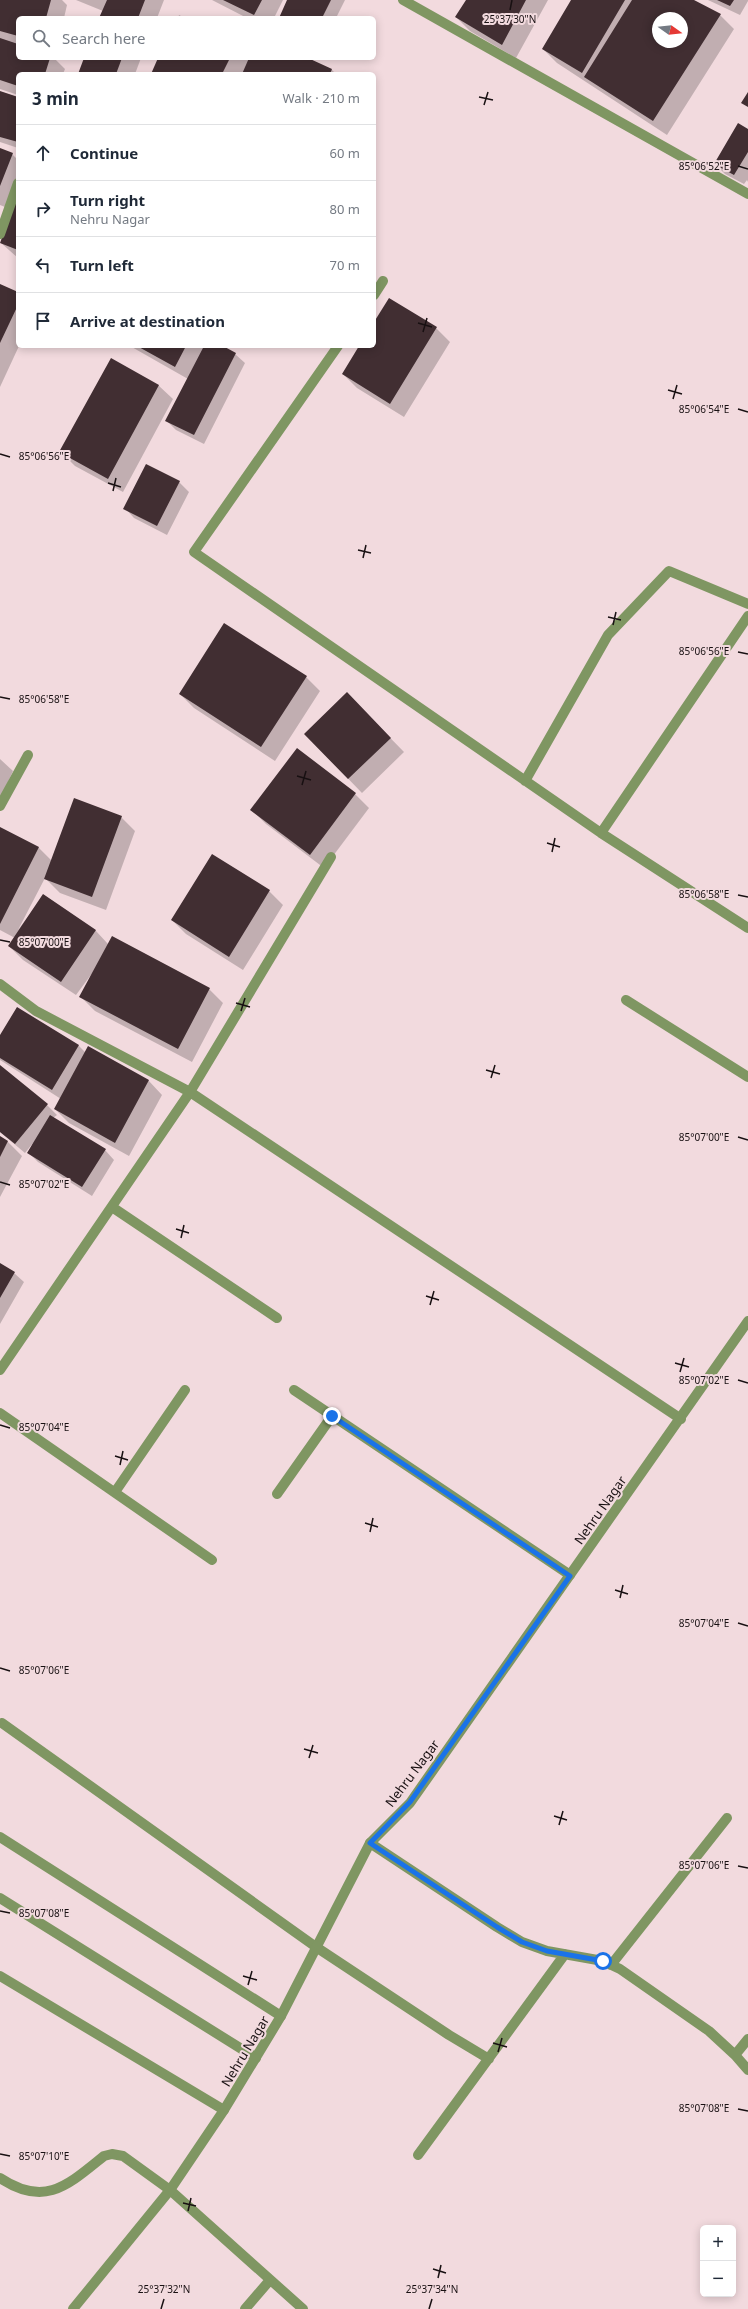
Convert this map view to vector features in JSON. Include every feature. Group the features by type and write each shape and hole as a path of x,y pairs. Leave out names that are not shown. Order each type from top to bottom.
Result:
{"street":[{"path":"403,0 748,194"},
{"path":"0,234 16,189"},
{"path":"376,292 383,281"},
{"path":"337,348 194,552 601,833 748,928"},
{"path":"525,781 608,635 669,572 748,604"},
{"path":"601,833 748,616"},
{"path":"0,806 28,756"},
{"path":"0,1370 190,1092 331,857"},
{"path":"0,984 36,1011 190,1092 681,1419"},
{"path":"626,1000 748,1077"},
{"path":"112,1207 277,1318"},
{"name":"Nehru Nagar","path":"73,2309 170,2190 224,2110 281,2016 370,1843 410,1802 681,1419 748,1321"},
{"path":"115,1492 185,1390"},
{"path":"294,1390 570,1576"},
{"path":"0,1413 212,1560"},
{"path":"277,1494 332,1416"},
{"path":"2,1723 316,1947 443,2032 489,2059"},
{"path":"611,1965 727,1818"},
{"path":"0,1837 281,2016"},
{"path":"370,1843 522,1942 547,1951 584,1956 611,1965 709,2031 735,2055 748,2070"},
{"path":"0,1898 256,2058"},
{"path":"418,2155 565,1954"},
{"path":"0,1976 224,2110"},
{"path":"735,2055 748,2039"},
{"path":"0,2178 24,2190 44,2193 64,2186 104,2156 117,2154 130,2160 170,2190 303,2309"},
{"path":"245,2309 270,2280"}],"building":[{"path":"0,0 51,0 47,16 16,16 16,35 0,31"},
{"path":"107,0 145,0 139,16 100,16"},
{"path":"223,0 262,0 254,15"},
{"path":"287,0 331,0 323,16 280,16"},
{"path":"466,0 526,0 502,45 455,17"},
{"path":"571,0 625,0 582,73 542,49"},
{"path":"632,0 694,0 721,14 653,121 584,77"},
{"path":"717,0 734,0 730,6"},
{"path":"0,38 16,43 16,60 49,60 46,72 16,72 16,85 0,80"},
{"path":"83,60 121,60 117,72 79,72"},
{"path":"157,60 229,60 223,72 152,72"},
{"path":"248,60 312,60 332,69 331,72 243,72"},
{"path":"0,91 16,96 16,141 0,137"},
{"path":"748,92 748,107 741,103"},
{"path":"738,123 748,129 748,152 734,175 714,164"},
{"path":"0,148 13,153 0,186"},
{"path":"16,199 16,249 0,243"},
{"path":"0,284 16,291 16,309 0,343"},
{"path":"389,298 437,327 390,404 342,374 358,348 376,348 376,319"},
{"path":"141,348 185,348 175,367"},
{"path":"203,348 227,348 236,353 194,435 165,421"},
{"path":"111,358 159,385 108,479 59,452"},
{"path":"146,464 180,481 157,526 123,509"},
{"path":"224,623 307,676 261,747 179,694"},
{"path":"347,692 391,738 348,779 304,734"},
{"path":"297,748 356,793 310,855 250,810"},
{"path":"74,798 122,816 92,897 44,879"},
{"path":"0,827 39,847 0,924"},
{"path":"212,854 270,890 229,957 171,920"},
{"path":"43,894 96,930 61,982 8,946"},
{"path":"112,936 210,988 178,1049 79,997"},
{"path":"17,1007 79,1045 52,1090 0,1058 0,1035"},
{"path":"88,1046 149,1080 115,1143 54,1109"},
{"path":"0,1065 48,1104 15,1144 0,1132"},
{"path":"50,1115 106,1149 82,1187 27,1153"},
{"path":"0,1136 8,1141 0,1157"},
{"path":"0,1263 15,1272 0,1298"}],"route":[{"path":"332,1416 570,1576 410,1802 370,1843 522,1942 547,1951 584,1956 603,1961"}]}
